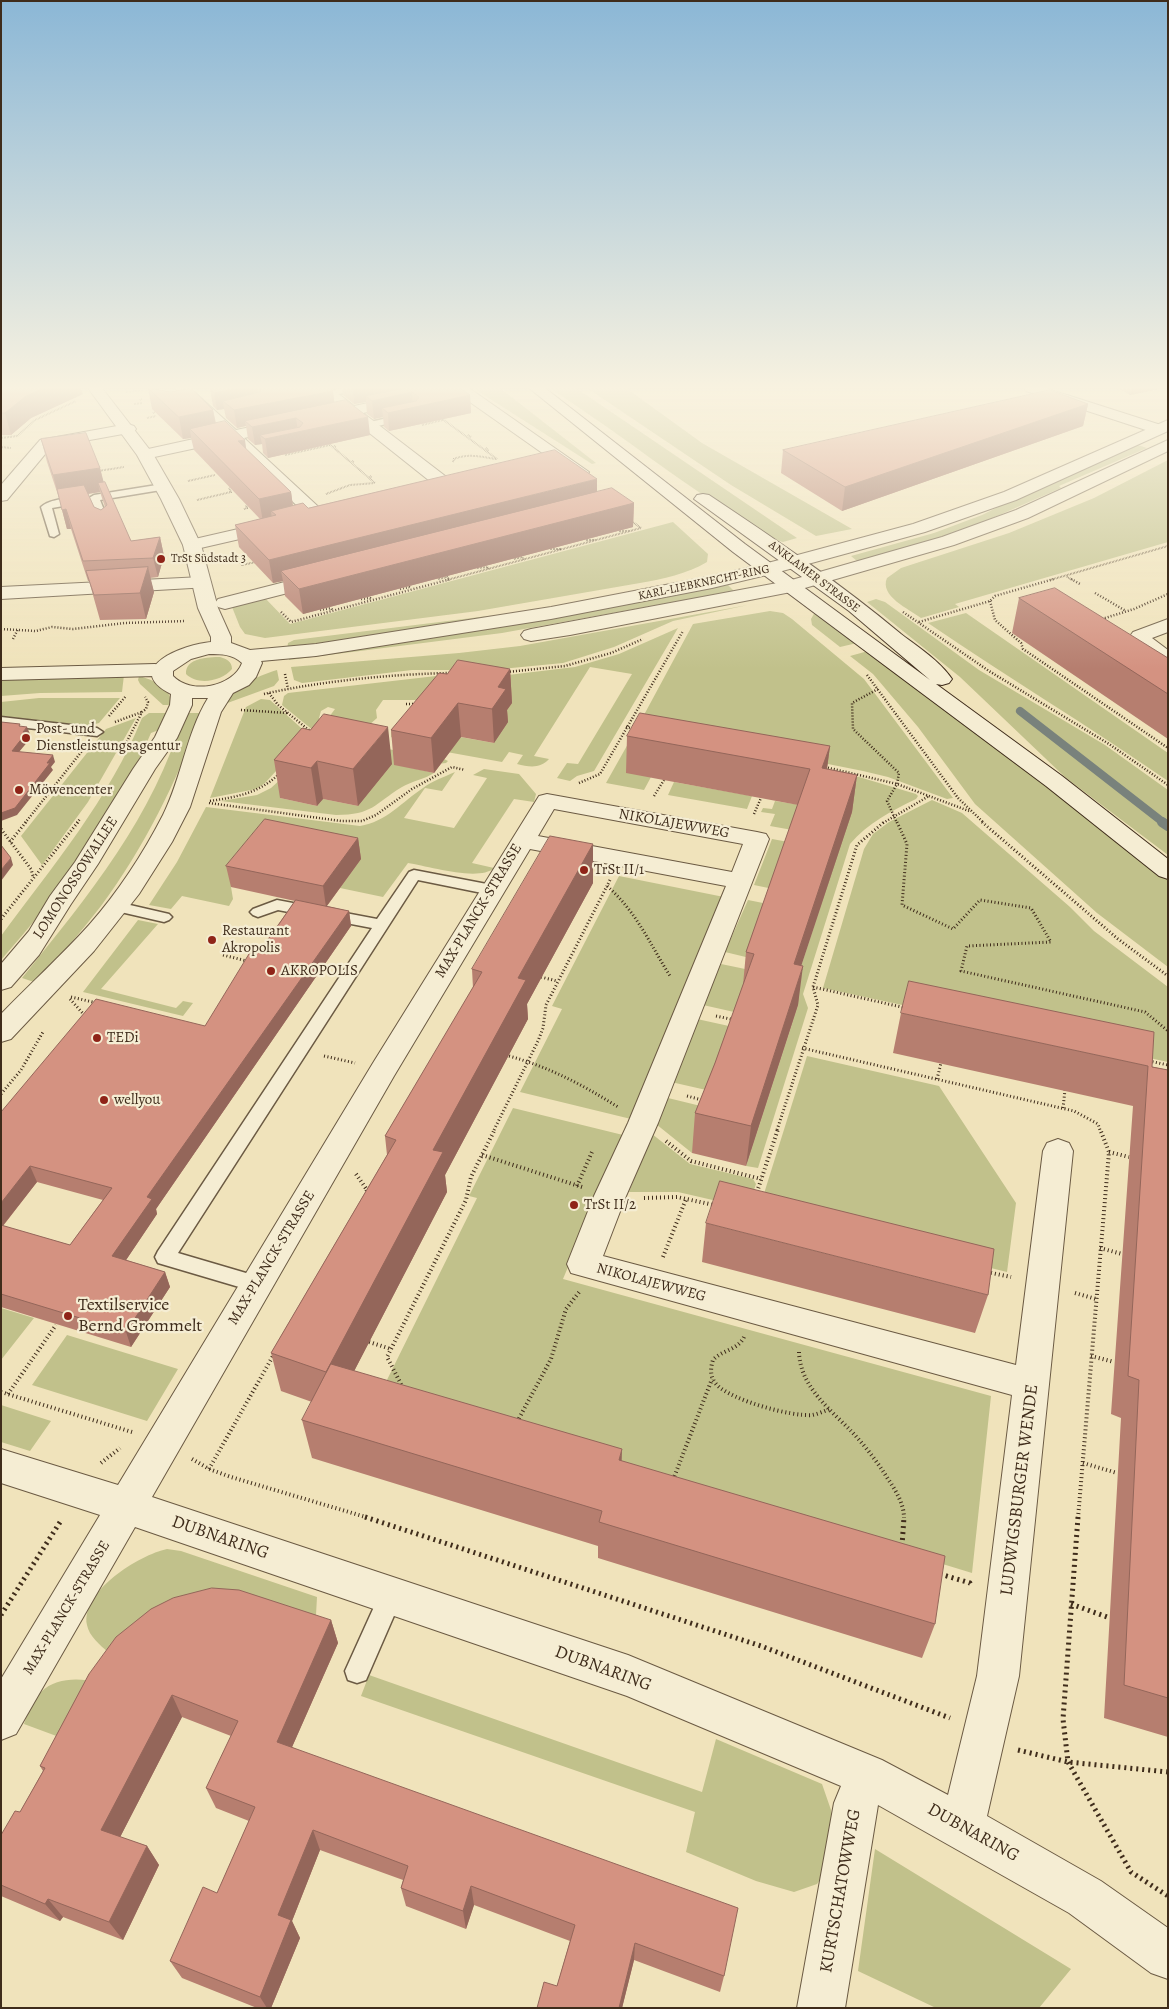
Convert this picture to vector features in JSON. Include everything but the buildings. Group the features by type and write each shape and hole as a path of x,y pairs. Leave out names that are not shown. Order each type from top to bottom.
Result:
{"street":[{"path":"1,496 13,482"},
{"path":"160,482 192,545 202,584 217,605 221,648"},
{"path":"285,482 318,516"},
{"path":"430,483 447,486 466,482"},
{"name":"ANKLAMER STRASSE","path":"656,482 768,569 1054,781 1168,871"},
{"name":"ANKLAMER STRASSE","path":"676,482 774,546 903,644 1054,781"},
{"name":"KARL-LIEBKNECHT-RING","path":"250,663 325,648 551,613 712,582 795,562 919,528 1010,496 1043,482"},
{"name":"KARL-LIEBKNECHT-RING","path":"250,663 312,661 416,651 570,629 791,586 948,541 1022,514 1090,482"},
{"path":"192,545 336,512"},
{"path":"217,605 336,575"},
{"path":"1,593 202,584"},
{"path":"197,649 217,605"},
{"path":"1168,625 1140,636 1149,647 1168,659"},
{"path":"1,674 155,670 168,666 197,649 221,648 237,650 250,663 247,677 237,684 225,689 202,692 182,690 171,686 164,680 168,666"},
{"path":"1,1032 79,952 117,907 159,843 181,802 190,768 214,705 225,689"},
{"name":"LOMONOSSOWALLEE","path":"1,981 40,934 59,902 90,858 144,769 166,738 179,709 182,690"},
{"name":"MAX-PLANCK-STRASSE","path":"1,1719 256,1284 492,890 523,840 557,803"},
{"name":"NIKOLAJEWWEG","path":"557,803 757,839 643,1123 610,1196 583,1264 1032,1385"},
{"path":"523,840 741,880"},
{"name":"LUDWIGSBURGER WENDE","path":"962,1826 984,1741 998,1676 1058,1151"},
{"name":"DUBNARING","path":"1,1466 127,1506 628,1676 867,1775 962,1826 1085,1897 1168,1956"},
{"name":"KURTSCHATOWWEG","path":"821,2008 856,1803 867,1775"}],"lane":[{"path":"54,534 46,507 48,505 163,488"},
{"path":"94,498 105,525"},
{"path":"1,721 98,730"},
{"path":"256,1284 165,1257 414,875 492,890"},
{"path":"258,912 277,904 381,925"},
{"path":"117,907 164,917"},
{"path":"357,1671 391,1595"}],"path":[{"path":"302,500 326,494 336,487 354,483 375,483 374,482"},
{"path":"195,500 231,492 229,488"},
{"path":"263,594 290,622 641,528 629,519"},
{"path":"619,531 630,531"},
{"path":"586,540 594,538 597,540"},
{"path":"219,539 242,565 262,561"},
{"path":"918,622 990,601 994,596 1168,546"},
{"path":"550,549 559,548 561,550"},
{"path":"514,559 522,557 525,560"},
{"path":"477,568 487,567 489,569"},
{"path":"1067,576 1080,584"},
{"path":"438,579 447,577 450,579"},
{"path":"400,589 409,587 412,590"},
{"path":"1095,593 1127,611"},
{"path":"361,599 370,598 373,600"},
{"path":"990,601 995,620 1021,643 1022,649 1168,748"},
{"path":"320,610 331,608 333,611"},
{"path":"902,611 989,671 1109,744 1168,785"},
{"path":"1,629 36,631 52,627 73,629 125,623 187,621"},
{"path":"557,803 580,782 600,774 685,626"},
{"path":"13,639 18,629"},
{"path":"499,673 565,666 611,652 647,638"},
{"path":"284,668 288,689"},
{"path":"261,695 288,689 424,673 460,673"},
{"path":"1168,976 1118,940 971,812 958,798 878,689 852,703 853,729 899,773 896,784 887,801 907,844 902,905 953,929 980,900 1031,908 1051,942 967,946 961,971 1144,1012 1168,1031"},
{"path":"269,693 288,714 316,734"},
{"path":"10,842 126,696"},
{"path":"406,704 420,704"},
{"path":"240,706 237,709 288,714"},
{"path":"98,730 142,712 119,758"},
{"path":"626,727 636,729"},
{"path":"816,765 896,784 971,812"},
{"path":"282,771 270,784 256,792 202,802 341,821 362,821 376,815 412,789 452,767 465,770"},
{"path":"654,796 664,780"},
{"path":"557,803 580,782"},
{"path":"755,1196 818,1004 813,987 857,846 872,829 893,814 929,796"},
{"path":"754,814 761,798"},
{"path":"1,919 82,816"},
{"path":"1,829 31,869 33,877"},
{"path":"407,1396 387,1357 466,1200 471,1177 543,1028 546,1005 557,981 611,878"},
{"path":"607,886 618,895 633,914 657,956 680,989 693,1000"},
{"path":"223,956 253,963"},
{"path":"542,977 557,981"},
{"path":"813,987 909,1008"},
{"path":"92,1023 68,996 106,1006"},
{"path":"299,1050 383,1070"},
{"path":"508,1056 527,1061 575,1080 643,1123 691,1161 761,1179"},
{"path":"1148,1061 1168,1065"},
{"path":"937,1079 940,1063"},
{"path":"1,1094 22,1070"},
{"path":"1063,1108 1065,1090"},
{"path":"578,1186 592,1152"},
{"path":"1109,1152 1129,1157"},
{"path":"482,1155 619,1199 677,1197 722,1207"},
{"path":"354,1171 367,1190 362,1198"},
{"path":"653,1283 686,1199"},
{"path":"1100,1248 1122,1254"},
{"path":"514,1429 551,1359 566,1309 588,1281 593,1267"},
{"path":"986,1272 1096,1299"},
{"path":"8,1394 56,1325"},
{"path":"672,1483 712,1378 711,1365 719,1354 743,1342 745,1333"},
{"path":"369,1342 391,1349"},
{"path":"800,1348 798,1356 808,1384 861,1441 873,1457 903,1508 901,1552"},
{"path":"209,1469 276,1350"},
{"path":"1091,1356 1114,1362"},
{"path":"712,1378 720,1388 736,1396 796,1414 812,1415 830,1409"},
{"path":"1,1392 163,1442 209,1469 675,1616 770,1649 952,1719 954,1710"},
{"path":"1083,1463 1117,1473"},
{"path":"935,1572 970,1583"},
{"path":"972,1592 970,1583 974,1577"},
{"path":"1071,1604 1110,1618"},
{"path":"984,1741 1068,1762 1168,1772"}],"green space":[{"path":"684,482 714,482 797,538 783,542 779,541 719,506"},
{"path":"726,482 770,482 852,529 816,536"},
{"path":"1051,482 1069,482 1059,486 1061,488 988,520 938,538 857,561 851,556 934,533 982,515"},
{"path":"1126,482 1168,482 1168,542 955,604 959,607 921,618 897,601 887,591 887,578 901,568 1009,533 1094,498"},
{"path":"673,522 708,554 707,562 683,573 666,578 478,611 265,638 245,634 232,607 265,598 290,624"},
{"path":"728,585 734,591 502,633 289,660 288,655 522,623"},
{"path":"876,599 885,602 979,670 1105,745 1168,790 1168,855 1066,778 960,677 867,602"},
{"path":"748,605 673,621 614,647 563,663 491,670 412,670 302,683 294,680 291,667 520,646"},
{"path":"770,611 783,613 792,619 864,679 953,798 947,799 888,777 863,771 638,726 693,624"},
{"path":"815,612 857,643 840,647 812,625 811,619"},
{"path":"966,613 1168,753 1168,781 928,623"},
{"path":"496,615 287,650 288,643 294,640"},
{"path":"678,628 594,771 577,776 570,781 557,778 567,763 578,764 632,674 590,667 534,756 549,759 538,766 517,764 523,755 509,752 502,762 408,745 391,737 391,732 410,708 460,737 494,743 483,678 575,667 619,654"},
{"path":"868,651 1168,879 1168,967 1097,913 975,804 918,727 873,674 850,656"},
{"path":"220,657 228,661 232,666 232,669 222,677 203,681 191,678 186,674 189,665 193,662 204,658"},
{"path":"277,670 279,680 274,686 222,705 239,687"},
{"path":"124,675 122,692 40,693 1,696 1,679"},
{"path":"139,676 156,682 165,689 169,694 172,705 163,705 140,684"},
{"path":"436,676 425,700 383,700 376,710 377,718 368,726 329,717 335,709 328,707 321,711 319,718 323,728 314,731 282,705 284,696 288,693"},
{"path":"39,698 120,698 99,723 88,726 1,716 1,702"},
{"path":"261,699 270,700 309,735 265,783 256,789 210,798 246,707"},
{"path":"149,713 171,713 164,728 151,733 121,795 66,880 1,960 1,936 60,858 97,804 129,748 142,718"},
{"path":"184,713 203,713 182,764 132,861 101,906 37,983 22,978 71,917 117,854 155,787 171,751"},
{"path":"136,718 88,802 42,865 21,836 106,729"},
{"path":"633,735 651,777 644,790 606,783"},
{"path":"326,738 448,761 446,763 408,767 434,773 406,785 366,811 358,813 336,815 221,801 257,795 271,788","holes":["308,766 358,806 323,799 317,806 280,798"]},
{"path":"788,762 859,777 918,796 916,799 872,824 850,844 803,994 808,1008 758,1168 746,1166 798,1005 789,1003 851,813"},
{"path":"484,769 519,774 536,794 534,802 514,799 472,863 494,868 487,872 477,874 453,872 408,863 383,897 340,888 231,887 233,899 229,906 182,896 171,909 149,905 177,862 206,807 360,826 386,816 415,793 434,781 455,772 442,791 425,788 404,818 454,828 487,778 473,775"},
{"path":"674,782 752,796 747,809 668,795"},
{"path":"932,800 962,813 1070,907 1094,931 1168,987 1168,1062 823,988 864,849 873,834 889,822"},
{"path":"775,801 807,806 798,831 770,826 775,814 761,812 763,808 772,809"},
{"path":"772,839 794,843 778,890 754,885"},
{"path":"619,876 724,897 631,1119 520,1092 562,1009 552,1006"},
{"path":"748,900 773,905 754,959 725,952"},
{"path":"138,920 158,924 101,989 176,1008 183,1001 193,1003 183,1016 83,992"},
{"path":"721,964 750,970 743,1014 703,1005"},
{"path":"697,1019 738,1028 715,1092 671,1082"},
{"path":"807,1056 939,1086 1016,1203 1007,1272 938,1255 762,1200"},
{"path":"668,1098 709,1108 692,1153 656,1124"},
{"path":"513,1108 623,1135 563,1279 991,1396 972,1573 381,1392 477,1198 469,1196"},
{"path":"652,1134 690,1164 753,1179 756,1184 749,1205 743,1207 678,1192 629,1192"},
{"path":"1,1308 34,1318 1,1360"},
{"path":"67,1335 178,1369 147,1421 32,1385"},
{"path":"1,1405 51,1421 30,1451 1,1442"},
{"path":"167,1549 181,1551 317,1597 316,1615 338,1643 78,1744 24,1724 35,1699 47,1687 68,1680 98,1682 108,1652 95,1640 88,1629 88,1612 93,1600 114,1576 142,1559"},
{"path":"369,1675 702,1792 716,1739 822,1784 831,1810 833,1835 827,1870 817,1884 794,1892 756,1881 686,1852 695,1812 361,1696"},
{"path":"875,1849 1071,1969 1039,2008 936,2008 858,1971"}],"waterway":[{"path":"1020,711 1164,823"},
{"path":"1162,822 1168,826"}],"place":[{"name":"TrSt Südstadt 3","path":"161,559"},
{"name":"Post- und Dienstleistungsagentur","path":"26,738"},
{"name":"Möwencenter","path":"19,790"},
{"name":"TrSt II/1","path":"584,870"},
{"name":"Restaurant Akropolis","path":"212,940"},
{"name":"AKROPOLIS","path":"271,971"},
{"name":"TEDi","path":"97,1038"},
{"name":"wellyou","path":"104,1100"},
{"name":"TrSt II/2","path":"574,1205"},
{"name":"Textilservice Bernd Grommelt","path":"68,1316"}]}
